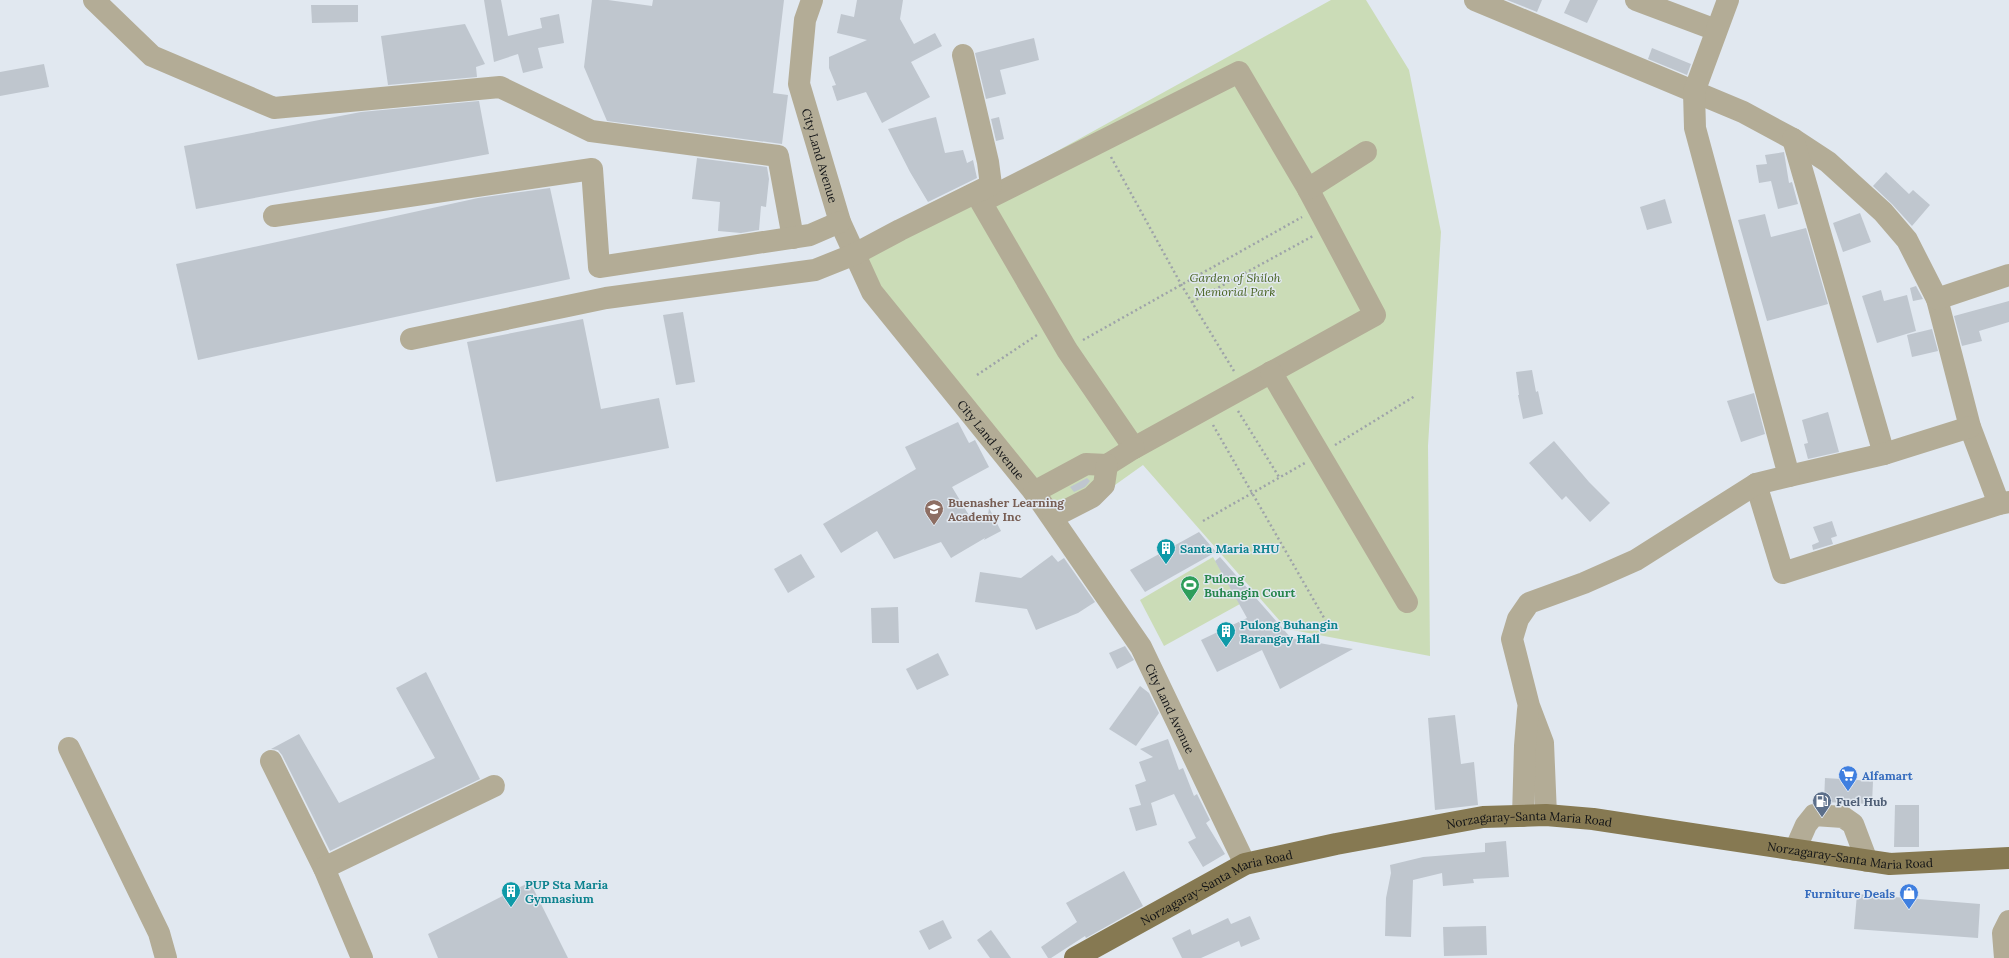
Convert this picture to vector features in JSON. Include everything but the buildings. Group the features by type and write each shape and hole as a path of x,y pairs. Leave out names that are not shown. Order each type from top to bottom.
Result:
{"main road":[{"name":"Norzagaray-Santa Maria Road","path":"1075,958 1244,864 1336,844 1475,819 1546,815 1593,819 1890,864 2009,858"}],"street":[{"path":"94,0 152,56 274,108 500,87 591,131 778,156 793,238"},
{"path":"1475,0 1743,112 1793,139 1828,162 1883,212 1908,240 1937,299 1970,427 2004,503 1782,573 1756,484"},
{"path":"1636,0 1716,30"},
{"path":"1728,0 1694,92 1695,128 1789,476"},
{"name":"City Land Avenue","path":"807,3 799,84 840,222 872,292 1053,517 1141,647 1244,864"},
{"path":"411,339 606,298 815,270 855,254 991,185 988,162 963,55"},
{"path":"1034,492 1086,464 1107,465 1134,448 1375,315 1313,198 1239,72 1103,142 981,202 1067,350 1134,448"},
{"path":"1793,139 1884,454"},
{"path":"1313,198 1366,152"},
{"path":"274,216 592,169 600,267 810,235 840,222"},
{"path":"1937,299 2009,275"},
{"path":"1272,372 1407,602"},
{"path":"1546,815 1543,744 1528,706 1512,639 1518,619 1529,603 1584,583 1636,560 1756,484 1884,454 1970,427"},
{"path":"1053,517 1092,497 1104,485 1107,465"},
{"path":"1523,816 1528,706"},
{"path":"69,748 159,933 166,958"},
{"path":"271,760 324,868 362,958"},
{"path":"324,868 494,786"},
{"path":"1795,850 1806,824 1814,815 1843,817 1853,824 1867,860"},
{"path":"2005,958 2003,933 2009,922"}],"path":[{"path":"1103,142 1192,302 1279,477"},
{"path":"1067,350 1182,286 1313,198"},
{"path":"1192,302 1329,228"},
{"path":"977,375 1052,325"},
{"path":"1203,521 1321,454 1416,396"},
{"path":"1204,409 1331,630"}],"green space":[{"name":"Garden of Shiloh Memorial Park","path":"1331,0 1366,0 1409,70 1441,232 1428,446 1430,656 1287,629 1143,465 1059,525 855,254 941,215"},
{"name":"Pulong Buhangin Court","path":"1213,557 1240,604 1164,646 1140,600"}],"place":[{"name":"Buenasher Learning Academy Inc","path":"934,526"},
{"name":"Santa Maria RHU","path":"1166,565"},
{"name":"Pulong Buhangin Court","path":"1190,602"},
{"name":"Pulong Buhangin Barangay Hall","path":"1226,648"},
{"name":"Alfamart","path":"1848,792"},
{"name":"Fuel Hub","path":"1822,818"},
{"name":"PUP Sta Maria Gymnasium","path":"511,908"},
{"name":"Furniture Deals","path":"1909,910"}]}
